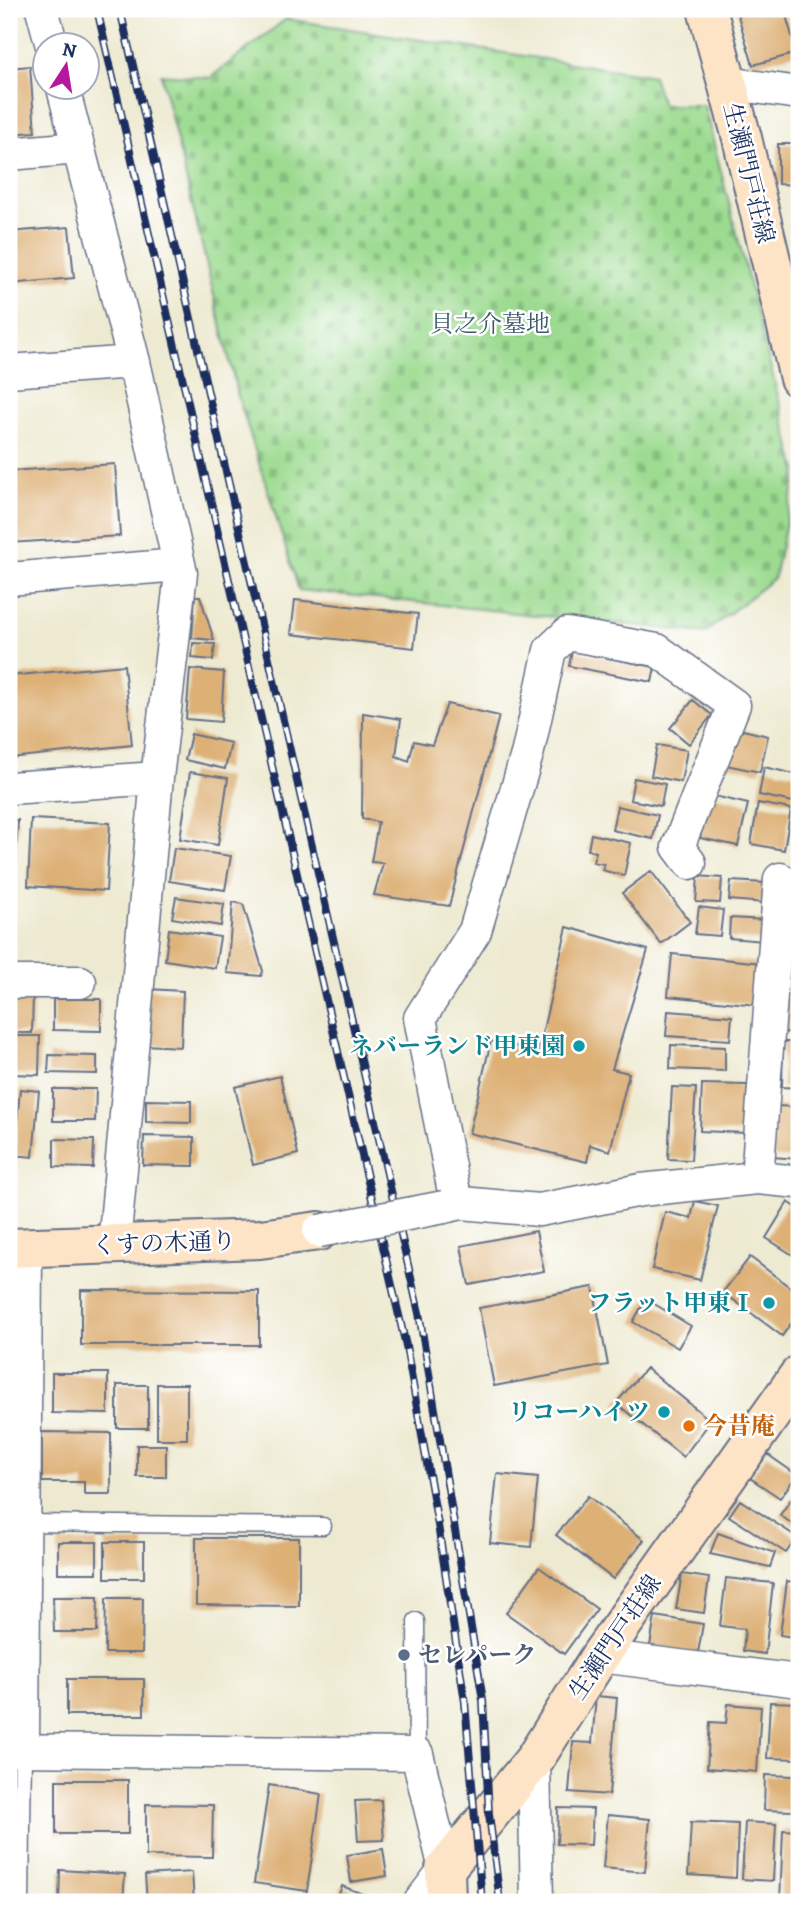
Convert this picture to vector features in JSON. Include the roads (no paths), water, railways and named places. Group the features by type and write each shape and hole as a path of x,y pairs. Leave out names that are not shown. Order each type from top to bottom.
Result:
{"main road":[{"name":"生瀬門戸荘線","path":"707,9 798,368"},
{"name":"くすの木通り","path":"17,1248 260,1239 319,1231"},
{"name":"生瀬門戸荘線","path":"446,1886 534,1760 600,1656 799,1375"}],"street":[{"path":"42,9 48,32"},
{"path":"727,83 799,93"},
{"path":"66,102 134,362 181,573 158,778 114,1245"},
{"path":"9,154 78,148"},
{"path":"9,371 134,362"},
{"path":"9,579 179,565"},
{"path":"453,1205 454,1192 420,1018 475,931 528,751 551,650 567,634 657,650 734,705 678,847 690,863"},
{"path":"9,788 158,778"},
{"path":"757,1178 780,878"},
{"path":"9,982 80,982"},
{"path":"319,1231 453,1205 539,1210 641,1190 757,1178 799,1182"},
{"path":"17,1248 17,1417 24,1523 16,1575 16,1750 417,1754 446,1886 420,1902"},
{"path":"600,1656 799,1681"},
{"path":"534,1760 537,1902"}],"lane":[{"path":"24,1523 323,1526"},
{"path":"416,1621 417,1754"},
{"path":"16,1750 21,1902"}],"railway":[{"path":"97,9 406,1346 438,1525 465,1702 482,1902"},
{"path":"120,9 419,1313 483,1700 489,1814 500,1902"}],"place":[{"name":"ネバーランド甲東園","path":"579,1046"},
{"name":"フラット甲東Ⅰ","path":"769,1303"},
{"name":"リコーハイツ","path":"664,1412"},
{"name":"今昔庵","path":"689,1426"},
{"name":"セレパーク","path":"404,1655"}],"park label":[{"name":"貝之介墓地","path":"490,324"}]}
